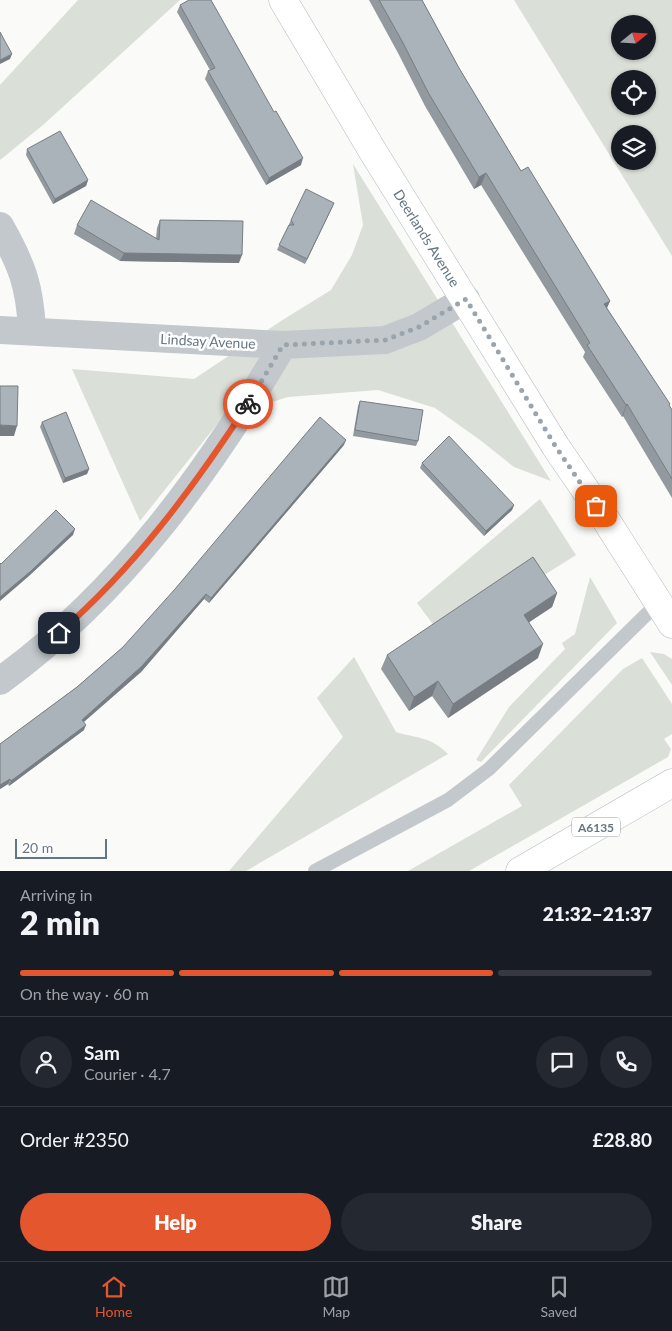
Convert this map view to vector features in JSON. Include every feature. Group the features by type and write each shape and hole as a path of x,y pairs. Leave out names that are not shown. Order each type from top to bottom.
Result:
{"street":[{"name":"Deerlands Avenue","path":"284,0 372,150 556,447 606,520 665,614"},
{"path":"0,226 16,254 27,282 32,331"},
{"name":"Lindsay Avenue","path":"0,330 283,345 385,340 419,327 466,299"},
{"path":"0,681 21,666 72,622 119,576 190,489 221,446 283,345"},
{"name":"A6135","path":"520,871 672,783"}],"lane":[{"path":"315,871 448,800 489,769 665,614"}],"shaded area":[{"path":"78,0 180,0 43,125 0,160 0,85"},
{"path":"514,0 672,0 672,256 619,170 656,170 656,125 611,125 611,157"},
{"path":"353,164 551,481 514,467 435,408 378,390 288,397 222,418 140,521 72,369 194,379 331,290 352,255 363,225"},
{"path":"540,499 576,555 538,579 438,631 417,603"},
{"path":"590,577 617,623 481,762 476,760 509,707 565,649 562,643 575,634"},
{"path":"650,652 664,654 672,659 672,685"},
{"path":"354,657 396,732 429,741 442,748 448,754 246,871 229,871 343,737 317,698"},
{"path":"642,658 672,704 672,734 664,739 671,749 668,757 469,871 408,871 522,806 509,785 623,669"}],"building":[{"path":"189,0 211,0 274,112 276,111 303,158 269,178 208,71 215,68 180,5"},
{"path":"379,0 422,0 459,68 521,171 528,167 610,301 604,304 670,404 672,410 672,479 627,404 587,345 590,343 486,173 479,177 429,94"},
{"path":"0,32 12,54 0,60"},
{"path":"60,131 88,180 55,199 27,149"},
{"path":"306,189 334,203 307,259 279,245 289,225 294,225 291,220"},
{"path":"91,200 159,240 160,220 243,221 242,255 124,253 77,225"},
{"path":"0,386 18,386 17,426 0,425"},
{"path":"360,401 423,410 418,441 355,430"},
{"path":"66,412 89,469 65,478 42,422"},
{"path":"320,417 346,440 211,598 206,594 142,666 82,720 86,725 11,781 10,779 0,785 0,744 77,687 123,647 175,589"},
{"path":"449,436 514,505 486,531 422,463"},
{"path":"56,510 75,529 31,571 0,597 0,563"},
{"path":"533,557 557,593 524,615 543,644 453,704 438,681 414,697 387,655"}],"way so far":[{"path":"248,404 283,345 385,340 419,327 466,299 556,447 596,506"}],"route":[{"path":"59,633 119,576 190,489 248,404"}]}
